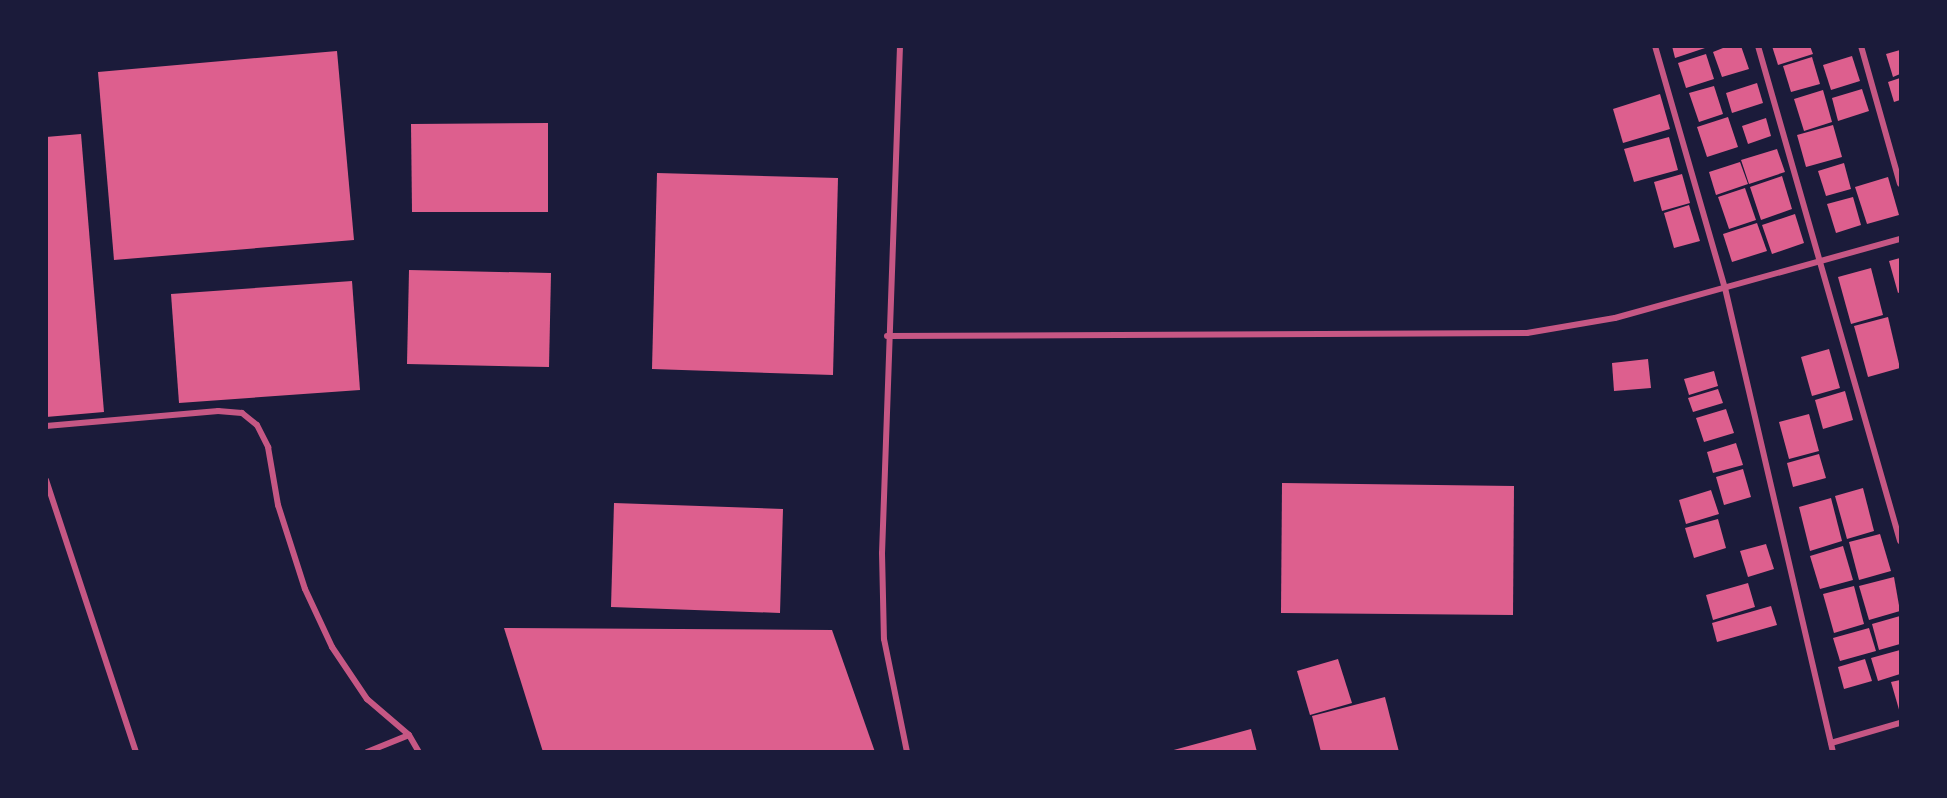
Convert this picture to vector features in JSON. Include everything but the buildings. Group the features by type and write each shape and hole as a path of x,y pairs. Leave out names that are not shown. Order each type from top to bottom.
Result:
{"street":[{"path":"900,46 887,336 884,639 907,752"},
{"path":"1655,46 1725,288 1833,752"},
{"path":"1758,46 1821,259 1900,541"},
{"path":"1861,46 1900,184"},
{"path":"887,336 1527,333 1616,318 1821,259 1900,239"},
{"path":"46,426 218,411 242,413 257,425 268,447 278,505 305,589 332,647 367,699 409,735 419,752"},
{"path":"46,480 136,752"},
{"path":"1831,743 1900,723"},
{"path":"367,752 409,735"}]}
